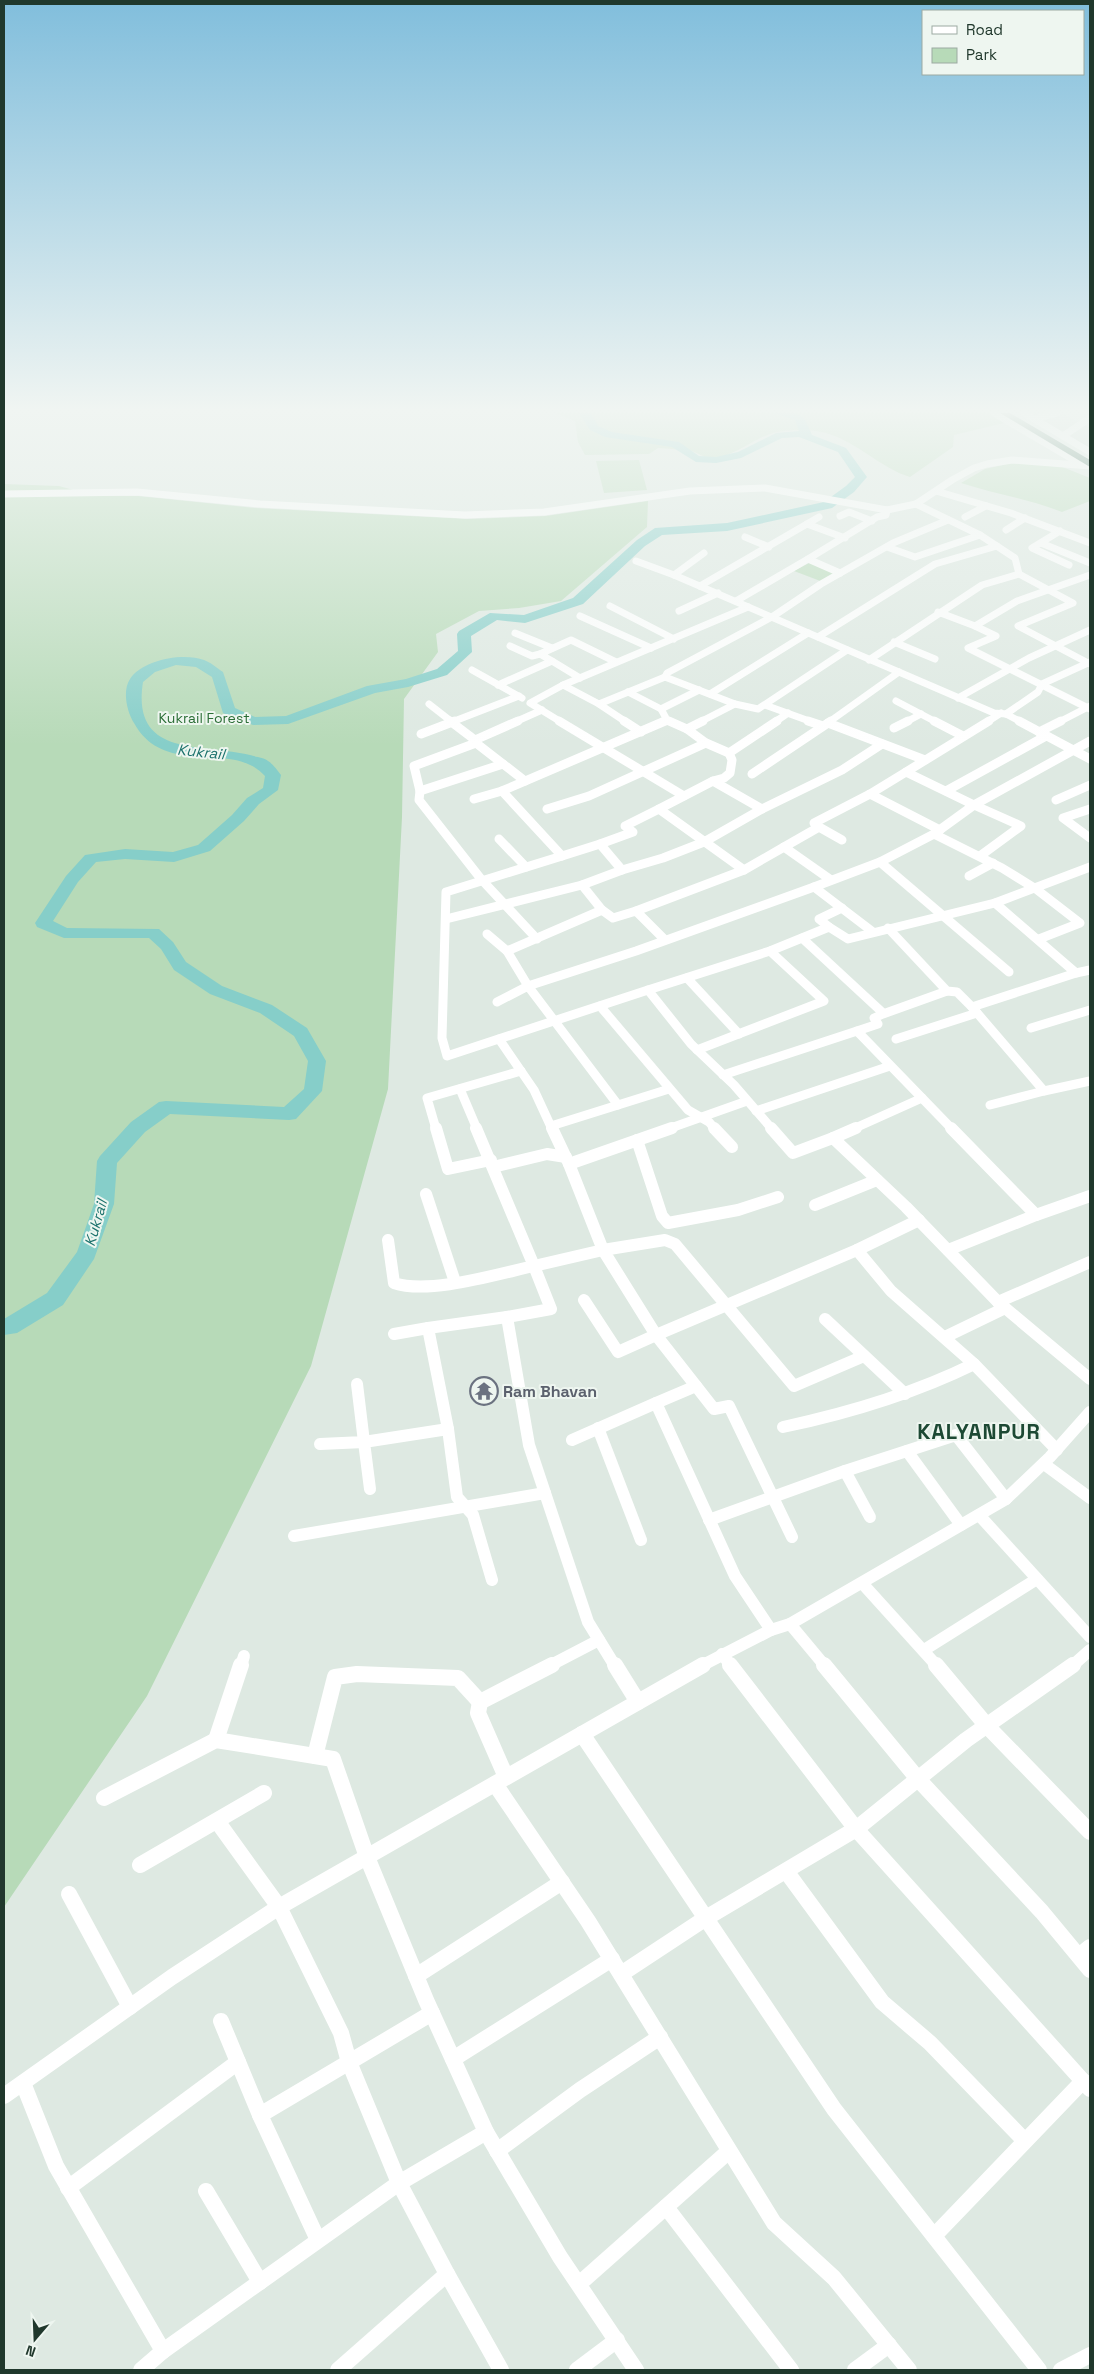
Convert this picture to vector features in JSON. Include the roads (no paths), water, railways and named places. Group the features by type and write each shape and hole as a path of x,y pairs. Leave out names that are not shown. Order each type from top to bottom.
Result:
{"street":[{"path":"700,586 807,524 845,538"},
{"path":"736,601 868,524"},
{"path":"600,704 665,677 667,673 772,617 840,573 887,547 939,524"},
{"path":"956,524 980,536 1015,558 1019,574"},
{"path":"1006,530 1016,524"},
{"path":"1041,524 1090,543"},
{"path":"1060,531 1032,548 1069,565"},
{"path":"887,547 915,557 980,536"},
{"path":"745,537 769,547"},
{"path":"1041,543 1090,563"},
{"path":"818,637 935,564 997,546"},
{"path":"674,575 704,553"},
{"path":"808,559 840,573"},
{"path":"636,561 736,601 994,713 1004,714 1090,759"},
{"path":"869,660 938,612 982,585 1019,574 1073,603 1018,626 1089,663"},
{"path":"975,626 1017,601 1090,575"},
{"path":"679,611 718,594"},
{"path":"610,606 674,639"},
{"path":"530,703 563,685 748,607"},
{"path":"938,612 996,636 968,648 1089,707"},
{"path":"580,616 651,648"},
{"path":"958,698 1029,658 1057,647 1090,630"},
{"path":"516,633 552,648"},
{"path":"710,694 808,633"},
{"path":"510,646 532,656 571,640 616,662"},
{"path":"894,642 934,659"},
{"path":"665,677 735,704 758,709 847,650"},
{"path":"540,654 580,678"},
{"path":"498,684 552,661"},
{"path":"842,840 814,823 870,794 963,736 1004,714 1038,692 1042,684 1089,663"},
{"path":"472,670 606,747 684,796"},
{"path":"752,774 899,672"},
{"path":"563,685 600,704 642,732"},
{"path":"661,709 699,690"},
{"path":"628,692 661,709 667,720 687,729 706,743 729,754 732,760 730,773 724,778 713,781 625,826 633,832 446,892 442,1038 447,1056 770,951 829,927"},
{"path":"421,734 519,696"},
{"path":"896,701 963,736"},
{"path":"429,704 525,781"},
{"path":"687,729 735,704"},
{"path":"765,704 925,760"},
{"path":"946,791 1089,707"},
{"path":"537,939 483,880 419,800 420,791 414,766 475,742 542,710"},
{"path":"729,754 788,713"},
{"path":"894,728 921,714"},
{"path":"474,799 502,791 667,720"},
{"path":"497,1002 528,986 666,940 880,862 937,832 974,805 1090,741"},
{"path":"547,809 589,796 706,743"},
{"path":"446,918 506,905 582,885 704,842 762,810 842,770 882,744"},
{"path":"420,791 503,764"},
{"path":"906,772 1021,826 980,856"},
{"path":"713,781 762,810"},
{"path":"1056,800 1090,785"},
{"path":"502,791 562,856"},
{"path":"870,794 1036,889 1080,923"},
{"path":"659,809 744,870"},
{"path":"1090,809 1063,818 1090,838"},
{"path":"582,885 602,910 613,918 660,903 744,870 819,827"},
{"path":"500,839 526,867"},
{"path":"600,844 622,870"},
{"path":"784,847 831,880"},
{"path":"880,862 1010,972"},
{"path":"969,876 993,863"},
{"path":"842,908 819,919 848,939 994,903 1036,889 1090,867"},
{"path":"814,887 873,932"},
{"path":"994,903 1085,972"},
{"path":"507,951 602,910"},
{"path":"636,911 666,940"},
{"path":"1039,939 1090,918"},
{"path":"888,928 946,991"},
{"path":"487,934 507,951 528,986 618,1105"},
{"path":"802,938 883,1013"},
{"path":"697,1050 824,1001 770,951"},
{"path":"896,1039 1085,972"},
{"path":"687,978 739,1034"},
{"path":"648,990 697,1050 747,1100 793,1153 833,1138 922,1098"},
{"path":"723,1075 878,1024 874,1018 883,1013 933,998 946,991 958,992 1044,1091"},
{"path":"600,1006 688,1110 709,1122 732,1147"},
{"path":"1032,1028 1090,1010"},
{"path":"857,1030 1036,1215"},
{"path":"499,1039 534,1090 552,1126 603,1250 656,1335 714,1409 729,1406 792,1537"},
{"path":"756,1111 890,1066"},
{"path":"521,1071 427,1098 448,1169 547,1154 567,1160 637,1140 747,1100"},
{"path":"990,1106 1044,1091 1090,1082"},
{"path":"394,1334 551,1309 460,1089"},
{"path":"552,1126 669,1089"},
{"path":"833,1138 919,1220 1001,1305 1090,1379"},
{"path":"637,1140 662,1216 668,1223 738,1210 778,1196"},
{"path":"815,1205 877,1180"},
{"path":"426,1194 455,1282"},
{"path":"948,1250 1090,1196"},
{"path":"584,1300 618,1352 857,1250 919,1220"},
{"path":"388,1240 394,1283 408,1288 455,1282 603,1250 665,1240 675,1244 794,1386 864,1356"},
{"path":"857,1250 891,1291 974,1364 1057,1450"},
{"path":"945,1337 1001,1305 1090,1262"},
{"path":"507,1317 529,1445 588,1622 638,1702"},
{"path":"825,1319 905,1394"},
{"path":"428,1328 448,1429 457,1497 473,1515 492,1580"},
{"path":"783,1427 837,1416 905,1394 940,1382 974,1364"},
{"path":"357,1384 370,1489"},
{"path":"572,1440 696,1386"},
{"path":"656,1403 735,1576 771,1630"},
{"path":"4,2096 130,2007 279,1907 722,1654 771,1630 790,1624 1006,1499 1044,1464 1090,1412"},
{"path":"598,1428 641,1540"},
{"path":"320,1444 364,1442 448,1429"},
{"path":"710,1520 772,1496 956,1435 1006,1499"},
{"path":"907,1451 960,1524"},
{"path":"1044,1464 1090,1498"},
{"path":"845,1471 870,1516"},
{"path":"294,1536 545,1493"},
{"path":"979,1515 1090,1637"},
{"path":"924,1650 1037,1579"},
{"path":"862,1583 924,1650 987,1726 1090,1832"},
{"path":"790,1624 918,1779 1042,1912 1085,1952 1090,1970"},
{"path":"480,1702 599,1640"},
{"path":"621,1974 706,1918 856,1829 987,1726 1068,1669 1090,1650"},
{"path":"722,1654 856,1829 1087,2085 1024,2140 934,2236"},
{"path":"216,1740 244,1656"},
{"path":"315,1756 335,1678 357,1674 458,1678 480,1702"},
{"path":"480,1702 478,1713 500,1781 774,2223 834,2278 909,2370"},
{"path":"582,1734 834,2109 1039,2370"},
{"path":"104,1798 216,1740 334,1759 367,1856 416,1976 486,2132 560,2257 636,2370"},
{"path":"140,1865 264,1793"},
{"path":"218,1821 279,1907 341,2033 349,2062 399,2183 501,2370"},
{"path":"786,1871 882,2002 930,2043 1024,2140"},
{"path":"416,1976 562,1882"},
{"path":"69,1894 130,2007"},
{"path":"453,2059 612,1959"},
{"path":"260,2115 432,2013"},
{"path":"221,2021 260,2115 318,2240"},
{"path":"497,2151 580,2090 660,2037"},
{"path":"68,2188 238,2062"},
{"path":"23,2083 56,2166 163,2351"},
{"path":"140,2370 163,2351 399,2183 486,2132"},
{"path":"579,2284 729,2151"},
{"path":"206,2191 260,2282"},
{"path":"666,2207 791,2370"},
{"path":"338,2370 447,2274"},
{"path":"577,2370 617,2340"},
{"path":"855,2370 888,2345"},
{"path":"1061,2370 1090,2355"}],"waterway":[{"name":"Kukrail","path":"4,1327 9,1327 55,1299 87,1254 104,1204 107,1161 138,1127 166,1107 289,1114 313,1091 317,1061 301,1032 266,1009 216,990 180,966 167,946 153,933 64,933 43,923 72,879 91,858 125,854 174,857 204,848 238,818 253,801 270,790 273,775 262,763 234,756 171,749 151,738 140,722 133,700 136,681 150,669 175,661 200,663 218,675 228,710 253,721 288,720 372,689 408,683 442,672 465,652 464,634 495,616 525,619 578,601 641,543 659,531 727,527 742,524"}],"place":[{"name":"Ram Bhavan","path":"484,1391"}],"district":[{"name":"KALYANPUR","path":"979,1432"}],"park label":[{"name":"Kukrail Forest","path":"204,718"}]}
